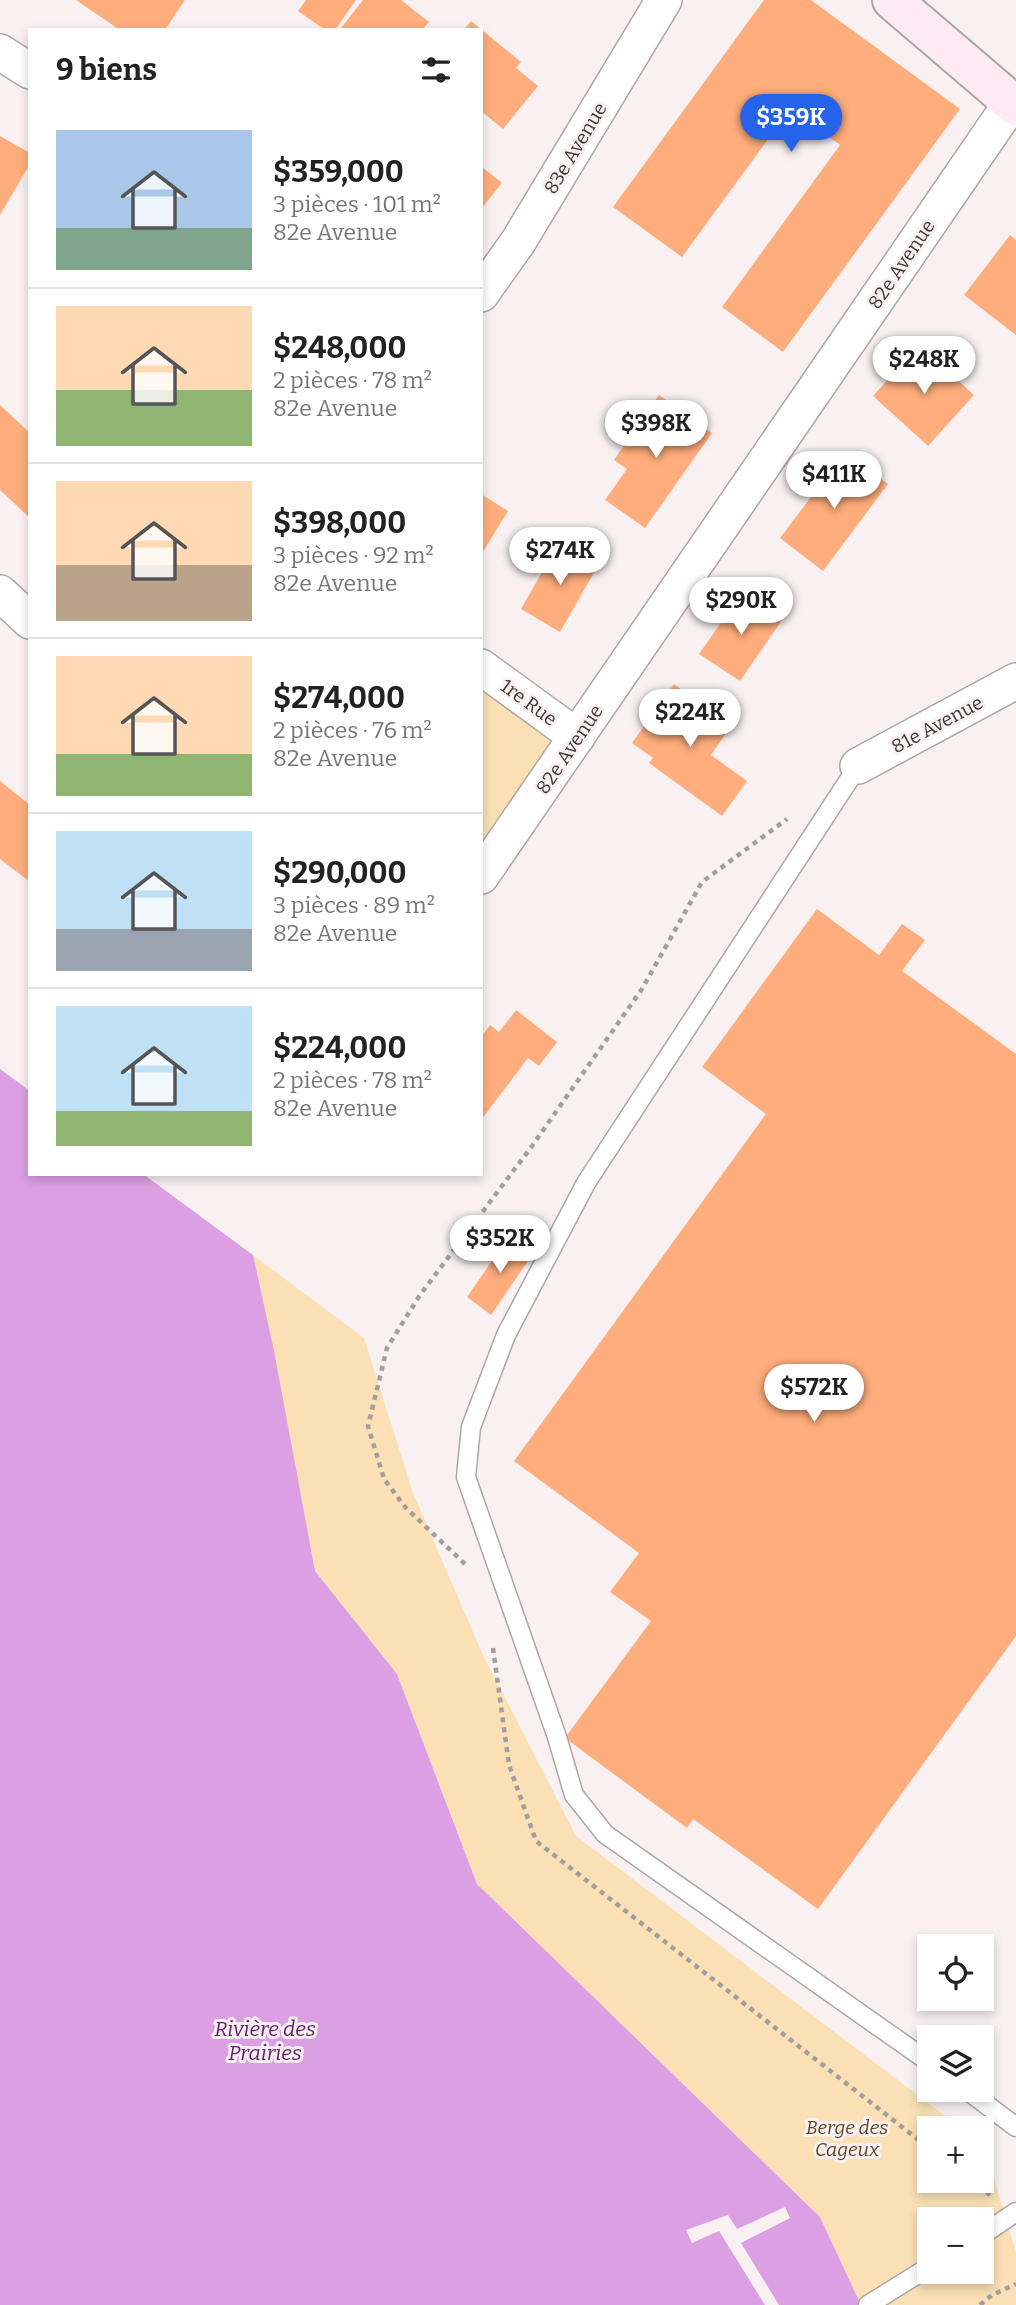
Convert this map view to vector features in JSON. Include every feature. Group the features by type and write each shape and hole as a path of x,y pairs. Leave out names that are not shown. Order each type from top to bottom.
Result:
{"street":[{"name":"83e Avenue","path":"483,292 518,242 664,0"},
{"path":"892,0 1014,104"},
{"path":"0,52 28,70"},
{"name":"82e Avenue","path":"483,873 1014,104"},
{"path":"0,593 28,619"},
{"name":"1re Rue","path":"483,668 577,737"},
{"name":"81e Avenue","path":"858,766 1016,681"}],"lane":[{"path":"858,766 586,1183 506,1335 471,1427 466,1477 553,1725 574,1795 605,1834 917,2054"},
{"path":"983,2102 1016,2127"},
{"path":"994,2227 1016,2212"},
{"path":"868,2305 917,2274"}],"path":[{"path":"376,1455 368,1426 387,1348 420,1295 533,1146 642,989 702,882"},
{"path":"980,2305 992,2295 1016,2284"}],"green space":[{"path":"483,668 577,737 483,873"},
{"name":"Berge des Cageux","path":"253,1255 364,1338 413,1493 482,1653 576,1836 917,2095 917,2102 927,2102 945,2116 917,2116 917,2193 994,2193 994,2178 1016,2252 1016,2305 861,2305 820,2217 477,1884 397,1674 315,1571"}],"water":[{"name":"Rivière des Prairies","path":"0,1069 28,1090 28,1176 146,1176 253,1255 274,1351 315,1571 397,1674 477,1884 820,2217 861,2305 0,2305"}],"pier":[{"path":"785,2207 790,2218 741,2243 779,2305 765,2305 719,2231 692,2243 686,2230 728,2215 737,2229"}],"building":[{"path":"76,0 185,0 166,28 117,28"},
{"path":"306,0 356,0 336,28 322,28 298,11"},
{"path":"363,0 401,0 429,22 424,28 341,28"},
{"path":"764,0 811,0 960,109 783,352 722,307 840,145 790,109 682,257 613,207"},
{"path":"471,21 480,28 466,28"},
{"path":"483,31 521,62 516,68 538,86 503,129 483,113"},
{"path":"0,136 28,152 28,167 0,215"},
{"path":"483,168 502,183 483,207"},
{"path":"1010,235 1016,240 1016,335 964,295"},
{"path":"919,345 974,395 928,446 873,396"},
{"path":"659,395 712,433 645,528 605,500 627,469 614,460"},
{"path":"0,405 28,431 28,516 0,490"},
{"path":"845,452 888,484 823,571 780,538"},
{"path":"483,495 508,511 483,552"},
{"path":"560,541 599,564 560,632 521,609"},
{"path":"742,593 782,620 740,681 699,654"},
{"path":"674,684 731,726 711,755 747,781 722,816 649,763 653,758 632,743"},
{"path":"0,781 28,803 28,880 0,859"},
{"path":"817,909 879,955 902,924 925,940 902,971 1016,1054 1016,1636 818,1909 693,1819 687,1828 565,1738 651,1621 610,1592 639,1553 514,1461 766,1114 702,1067"},
{"path":"516,1010 557,1042 539,1066 528,1058 483,1117 483,1034 490,1025 499,1032"},
{"path":"510,1235 534,1252 491,1315 467,1297"}]}
